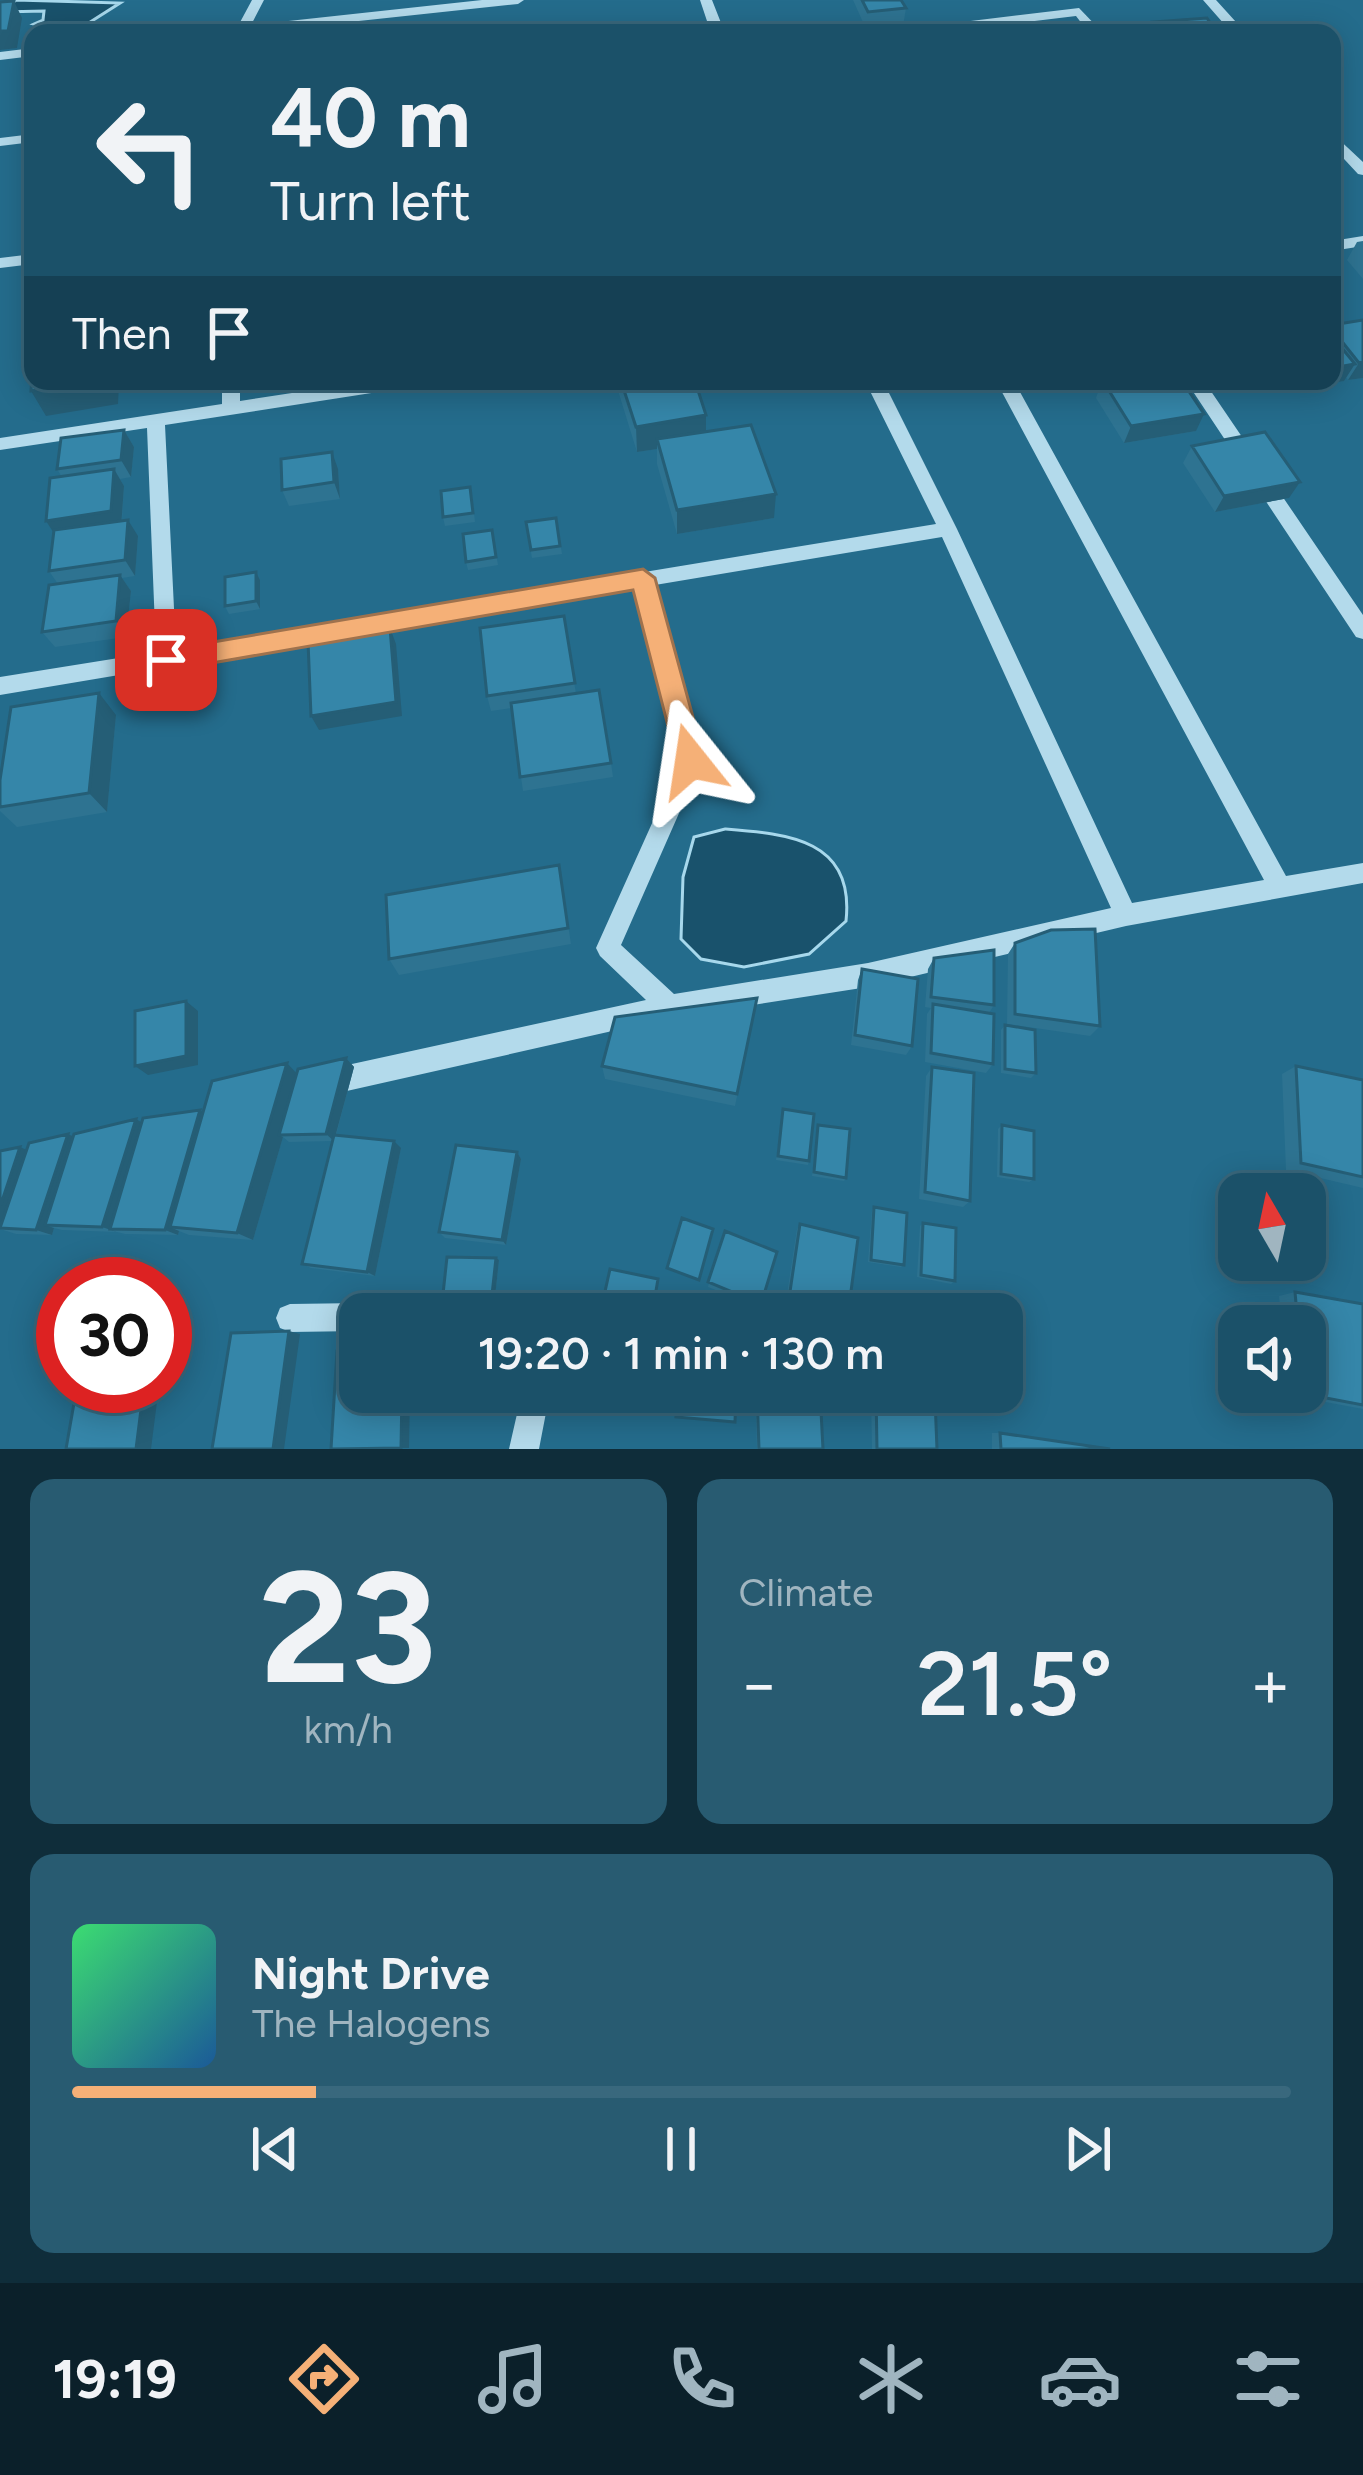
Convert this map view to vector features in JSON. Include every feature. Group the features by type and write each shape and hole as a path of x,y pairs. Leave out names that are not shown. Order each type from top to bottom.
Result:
{"street":[{"path":"297,24 518,0"},
{"path":"1209,0 1231,24"},
{"path":"988,24 1074,6"},
{"path":"1341,147 1363,171"},
{"path":"231,390 231,408"},
{"path":"0,444 350,390"},
{"path":"878,390 948,529 1126,916"},
{"path":"1010,390 1280,889"},
{"path":"1202,390 1363,631"},
{"path":"156,421 166,660"},
{"path":"0,686 948,529"},
{"path":"643,578 691,761 608,949 670,1006"},
{"path":"300,1088 670,1006 868,975 1126,916 1363,873"},
{"path":"290,1318 339,1317"},
{"path":"524,1449 532,1413"}],"water":[{"path":"16,0 120,3 87,24 34,24 43,20 44,11 0,12"},
{"path":"725,829 793,839 828,857 840,873 846,894 846,921 809,954 744,967 701,959 681,939 683,877 694,837"}],"building":[{"path":"862,0 901,0 906,8 868,12"},
{"path":"14,1 8,31 0,31 0,2"},
{"path":"1207,18 1211,24 1155,24"},
{"path":"1363,320 1363,362 1341,340 1341,324"},
{"path":"1341,347 1355,364 1341,366"},
{"path":"624,390 698,390 706,415 636,427"},
{"path":"1109,390 1188,390 1204,414 1131,426"},
{"path":"751,425 776,494 677,510 657,439"},
{"path":"124,430 121,460 57,469 61,438"},
{"path":"1265,432 1300,482 1224,496 1192,446"},
{"path":"332,452 334,482 282,490 281,459"},
{"path":"114,469 111,511 46,521 50,478"},
{"path":"470,487 473,513 443,517 441,491"},
{"path":"556,518 560,546 531,550 526,522"},
{"path":"128,520 125,560 49,571 54,530"},
{"path":"492,530 496,557 466,562 463,534"},
{"path":"256,572 256,601 225,606 225,577"},
{"path":"120,575 116,621 42,632 49,585"},
{"path":"564,616 575,683 487,696 480,628"},
{"path":"390,628 396,702 311,716 308,641"},
{"path":"599,690 611,763 520,777 511,703"},
{"path":"99,693 89,793 0,807 11,707"},
{"path":"559,865 568,928 389,959 386,895"},
{"path":"1095,929 1100,1026 1015,1014 1015,943 1051,930"},
{"path":"994,950 994,1005 931,997 934,958"},
{"path":"862,969 918,979 912,1046 855,1035"},
{"path":"757,998 737,1094 602,1066 615,1017"},
{"path":"186,1001 186,1056 135,1066 135,1011"},
{"path":"933,1004 994,1014 993,1064 931,1053"},
{"path":"1005,1025 1035,1030 1036,1073 1005,1069"},
{"path":"346,1058 326,1134 279,1135 298,1069"},
{"path":"287,1063 237,1233 170,1227 212,1081"},
{"path":"1296,1066 1363,1080 1363,1177 1301,1163"},
{"path":"932,1067 974,1073 970,1201 925,1192"},
{"path":"783,1109 814,1114 809,1161 778,1156"},
{"path":"200,1110 165,1230 110,1229 143,1118"},
{"path":"136,1119 102,1227 45,1225 74,1134"},
{"path":"818,1125 850,1129 846,1178 814,1172"},
{"path":"1002,1125 1034,1131 1034,1179 1001,1174"},
{"path":"68,1134 36,1230 0,1228 29,1143"},
{"path":"334,1135 394,1141 367,1272 302,1264"},
{"path":"456,1145 517,1152 502,1240 439,1232"},
{"path":"20,1147 0,1207 0,1151"},
{"path":"874,1207 907,1213 904,1265 871,1260"},
{"path":"682,1218 713,1229 699,1280 667,1268"},
{"path":"923,1223 956,1228 955,1281 921,1275"},
{"path":"800,1224 858,1238 851,1293 790,1293"},
{"path":"725,1231 777,1252 764,1293 734,1293 708,1282"},
{"path":"447,1257 496,1258 492,1293 443,1293"},
{"path":"610,1269 658,1279 656,1293 605,1293"},
{"path":"1295,1292 1363,1304 1363,1405 1326,1398 1326,1305 1296,1305"},
{"path":"289,1331 273,1449 212,1449 231,1333"},
{"path":"337,1351 339,1413 402,1413 401,1448 331,1449"},
{"path":"72,1413 141,1413 136,1449 66,1449"},
{"path":"676,1413 735,1413 735,1422 676,1417"},
{"path":"758,1413 821,1413 823,1449 759,1449"},
{"path":"876,1413 936,1413 937,1449 877,1449"},
{"path":"1000,1433 1110,1449 1001,1449"}],"route":[{"path":"166,660 643,578 691,761"}]}
